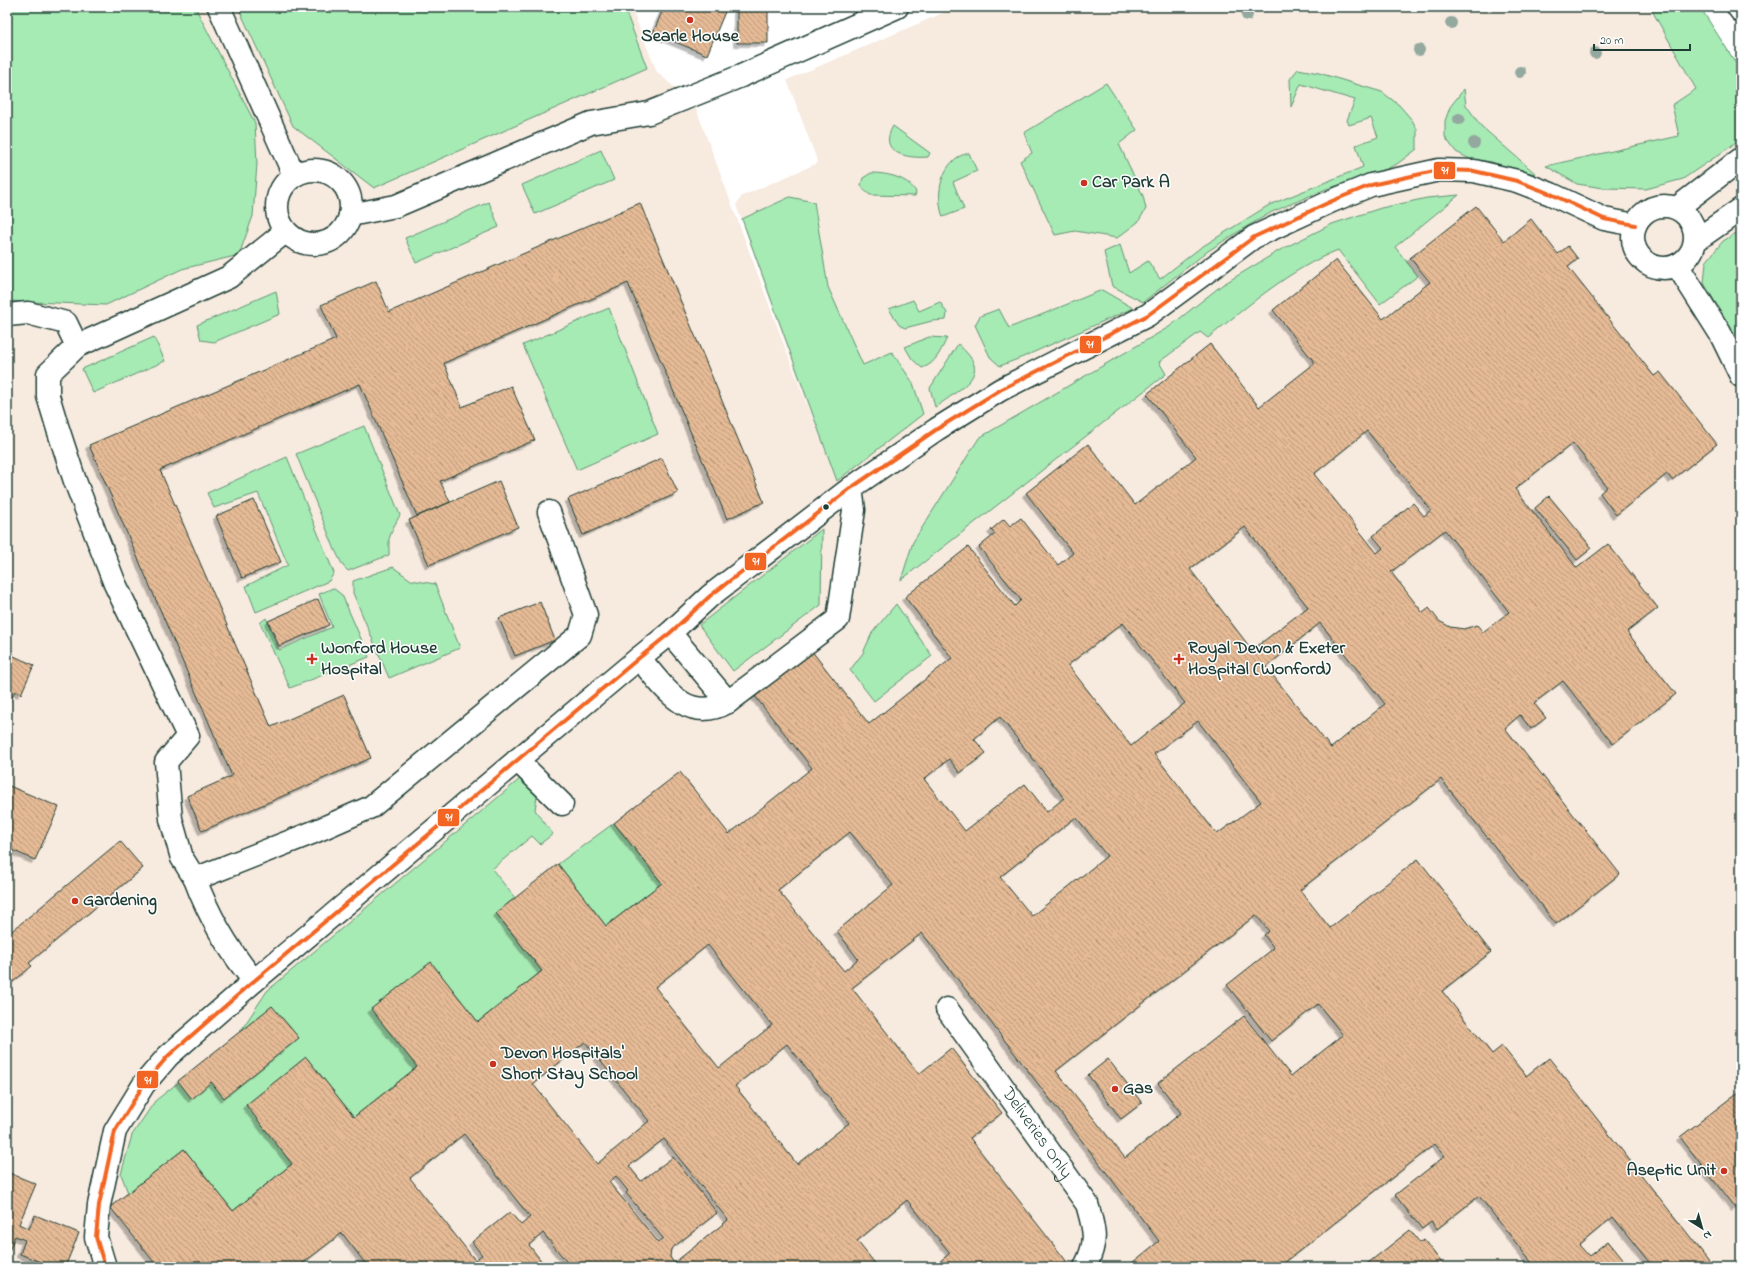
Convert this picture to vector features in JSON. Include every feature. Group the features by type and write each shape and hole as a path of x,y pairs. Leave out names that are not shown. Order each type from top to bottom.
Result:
{"street":[{"path":"219,7 294,175"},
{"path":"350,215 396,206 591,123 649,113 741,76 897,7"},
{"path":"1738,7 1741,11"},
{"path":"1677,208 1741,159"},
{"path":"306,170 319,170 331,174 341,182 346,189 351,202 350,215 345,228 334,238 310,245 296,241 286,232 277,217 277,204 280,190 294,175 306,170"},
{"path":"105,1267 96,1237 99,1204 114,1131 144,1084 168,1056 254,981 670,633 710,596 851,488 936,429 1000,390 1148,315 1254,237 1332,200 1371,185 1439,170 1474,171 1517,181 1551,194 1604,219 1635,225"},
{"path":"1667,205 1677,208 1685,213 1692,222 1695,231 1695,241 1692,251 1686,260 1677,265 1668,268 1659,268 1650,265 1642,259 1633,244 1632,234 1635,225 1640,217 1648,210 1657,206 1667,205"},
{"path":"1695,241 1741,210"},
{"path":"254,981 236,959 205,906 195,878 182,858 171,819 166,762 188,736 115,584 75,481 48,396 48,374 77,346 229,277 286,232"},
{"path":"1677,265 1720,333 1741,376"},
{"path":"7,314 28,313 66,323 77,346"},
{"path":"639,658 672,697 691,708 700,710 716,709 728,702 838,619 854,510 851,488"},
{"path":"195,878 314,832 371,807 580,635 586,615 549,512"},
{"path":"670,633 728,702"},
{"path":"517,760 562,804"},
{"name":"Deliveries Only","path":"947,1009 1087,1204 1095,1230 1092,1253 1085,1267"}],"shaded area":[{"name":"Royal Devon & Exeter Hospital (Wonford)","path":"7,7 631,7 657,72 695,106 820,441 736,205 742,196 818,163 787,80 957,7 1663,7 1741,121 1741,1267 7,1267"}],"green space":[{"path":"7,7 195,7 255,123 257,164 253,216 239,255 182,269 106,305 7,301"},
{"path":"238,7 624,7 647,68 374,188 293,126"},
{"path":"1650,7 1700,7 1741,71 1741,137 1730,147 1683,179 1646,189 1604,188 1577,184 1546,166 1679,136 1672,105 1696,89"},
{"path":"1298,69 1319,73 1382,92 1399,105 1412,120 1417,129 1417,149 1397,164 1378,173 1326,189 1272,212 1208,251 1143,302 1112,286 1104,252 1120,245 1129,273 1148,261 1160,279 1200,248 1269,205 1363,167 1356,145 1378,137 1371,118 1349,125 1347,120 1355,100 1301,84 1291,107 1290,79"},
{"path":"1106,83 1137,130 1119,144 1143,196 1146,209 1138,222 1117,238 1075,231 1055,235 1020,161 1032,153 1024,133"},
{"path":"1464,89 1466,105 1481,126 1536,174 1514,170 1492,162 1470,159 1456,152 1445,137 1445,121 1450,107"},
{"path":"893,126 930,153 928,157 911,157 903,155 892,148 889,143 889,135"},
{"path":"601,150 614,180 535,214 522,185"},
{"path":"969,153 977,171 953,182 964,209 943,217 940,193 943,177 947,169 959,156"},
{"path":"871,173 890,175 902,179 916,192 915,196 870,195 861,185 863,178"},
{"path":"1459,195 1395,247 1418,276 1380,304 1338,250 1320,258 1270,289 1208,338 1200,332 1159,362 1166,374 901,580 913,542 979,438 1169,327 1222,285 1280,250 1332,224 1381,208 1427,198"},
{"path":"790,197 814,202 828,287 863,365 892,352 913,383 923,414 837,481 742,219"},
{"path":"489,202 499,227 416,263 405,238"},
{"path":"1741,230 1741,347 1704,283 1706,262 1723,241"},
{"path":"1102,290 1133,308 1000,366 990,357 975,325 980,316 999,309 1009,328"},
{"path":"276,291 280,314 214,342 201,340 197,325"},
{"path":"913,300 919,311 940,302 947,313 946,320 932,321 905,328 899,325 889,309"},
{"path":"609,308 658,434 577,470 523,345"},
{"path":"154,337 165,361 93,393 82,369"},
{"path":"929,337 947,338 934,360 922,368 912,359 905,347"},
{"path":"958,344 972,360 974,365 973,375 963,387 935,407 930,388"},
{"path":"364,426 400,515 389,539 389,555 348,571 343,566 335,550 296,454"},
{"path":"287,457 334,573 329,581 256,612 246,586 288,565 258,493 214,508 207,493"},
{"path":"822,529 821,605 733,671 699,625"},
{"path":"393,567 411,580 435,584 460,648 389,678 353,593 353,581"},
{"path":"333,588 342,595 369,657 290,688 260,623 266,618 279,650 332,627 319,594"},
{"path":"896,604 932,656 874,701 850,670 863,653 872,633"},
{"path":"521,778 537,796 535,810 553,834 540,844 532,836 492,869 515,898 496,913 542,971 478,1022 431,963 417,1067 354,1117 306,1057 292,1164 233,1211 184,1149 128,1193 121,1174 132,1135 155,1101 238,1035 267,991"},
{"path":"614,823 662,883 606,926 558,864"}],"building":[{"name":"Searle House","path":"664,7 727,7 707,55 653,33"},
{"name":"Searle House","path":"737,7 768,7 768,43 737,43"},
{"name":"Wonford House Hospital","path":"640,203 764,502 727,519 628,283 444,363 462,407 511,386 535,440 440,481 450,502 417,516 360,384 160,470 271,727 344,695 371,758 202,831 187,796 232,776 89,445 336,339 321,305 376,281 389,312"},
{"path":"1476,206 1504,241 1531,219 1558,254 1568,246 1578,259 1568,267 1654,376 1660,372 1717,444 1672,480 1667,474 1616,515 1600,493 1607,487 1573,443 1515,489 1577,568 1608,544 1658,608 1627,632 1676,694 1613,744 1563,681 1534,703 1546,718 1531,729 1520,715 1505,728 1620,874 1556,924 1441,779 1300,890 1330,928 1418,859 1491,952 1442,991 1492,1054 1502,1046 1526,1076 1549,1058 1714,1267 1653,1267 1613,1217 1579,1245 1589,1256 1608,1241 1629,1267 1535,1267 1479,1196 1437,1229 1431,1222 1422,1229 1395,1195 1445,1156 1435,1144 1279,1267 1127,1267 1159,1241 922,933 852,988 919,1074 951,1048 1002,1113 970,1138 1067,1262 1061,1267 933,1267 950,1253 907,1200 857,1241 878,1267 571,1267 543,1233 529,1245 546,1267 368,1267 342,1233 298,1267 158,1267 110,1207 184,1149 233,1211 292,1164 246,1105 306,1057 354,1117 417,1067 371,1009 431,962 478,1022 542,971 496,913 558,864 606,926 662,883 614,823 680,772 729,834 812,768 750,690 807,645 869,724 952,658 905,597 968,547 1015,606 1021,600 979,547 995,534 991,530 1004,519 1010,526 1021,518 1058,565 1073,553 1026,493 1088,444 1135,505 1196,457 1147,394 1210,344 1259,407 1315,363 1273,310 1336,260 1383,319 1430,282 1410,258","holes":["1367,431 1431,510 1424,516 1413,503 1373,536 1383,548 1377,553 1314,474","1245,527 1308,607 1252,650 1190,569","1445,530 1509,612 1483,632 1477,625 1464,629 1450,627 1439,621 1429,608 1423,613 1391,572","1123,623 1185,703 1131,746 1068,665","1320,623 1385,704 1331,748 1266,667","1000,717 1064,798 1047,812 1025,784 965,831 924,779 949,759 960,773 986,753 974,739","1198,721 1261,802 1217,834 1154,754","1076,817 1107,856 1032,916 1000,877","850,832 893,885 837,931 858,959 844,971 778,890","1256,915 1269,931 1264,935 1274,948 1227,985 1271,1041 1318,1004 1343,1035 1291,1076 1244,1016 1158,1083 1181,1113 1125,1158 1056,1071","708,945 772,1025 719,1068 655,987","585,1042 649,1121 597,1164 533,1084","787,1044 849,1123 797,1164 735,1086","464,1134 530,1217 521,1225 510,1212 472,1242 482,1255 475,1260 410,1178","664,1139 728,1220 674,1263 670,1257 671,1249 717,1213 673,1157 641,1181 629,1166","616,1176 628,1191 626,1193 663,1238 658,1242 609,1182"]},
{"path":"662,458 678,493 583,535 568,499"},
{"path":"499,481 518,527 429,565 409,520"},
{"path":"1549,496 1592,548 1577,560 1535,508"},
{"path":"254,500 281,562 242,578 216,516"},
{"path":"318,599 329,625 279,646 268,621"},
{"path":"540,602 555,640 515,656 499,618"},
{"path":"7,653 34,665 21,694 15,691 7,708"},
{"path":"7,785 59,807 35,860 7,848"},
{"name":"Gardening","path":"120,841 143,868 29,963 32,966 7,987 7,935"},
{"path":"272,1006 299,1038 224,1098 211,1082 192,1099 178,1081"},
{"name":"Gas","path":"1108,1059 1142,1103 1121,1119 1088,1075"},
{"name":"Aseptic Unit","path":"1741,1090 1741,1204 1735,1208 1680,1137"},
{"path":"7,1172 36,1184 19,1224 29,1229 35,1215 79,1233 65,1267 53,1267 20,1254 25,1240 15,1236 7,1256"},
{"path":"1410,1230 1420,1243 1424,1240 1445,1267 1399,1267 1396,1262 1390,1267 1363,1267"}],"transit line":[{"name":"91","path":"105,1267 96,1237 99,1205 115,1131 144,1084 168,1056 254,981 670,633 710,596 851,488 937,429 1000,390 1148,315 1254,237 1332,201 1371,185 1439,170 1474,171 1517,181 1551,194 1604,219 1635,225"}],"place":[{"name":"Searle House","path":"690,20"},
{"name":"Car Park A","path":"1084,183"},
{"name":"Wonford House Hospital","path":"312,659"},
{"name":"Royal Devon & Exeter Hospital (Wonford)","path":"1179,659"},
{"name":"Gardening","path":"75,901"},
{"name":"Devon Hospitals' Short Stay School","path":"493,1064"},
{"name":"Gas","path":"1115,1089"},
{"name":"Aseptic Unit","path":"1724,1171"}]}
